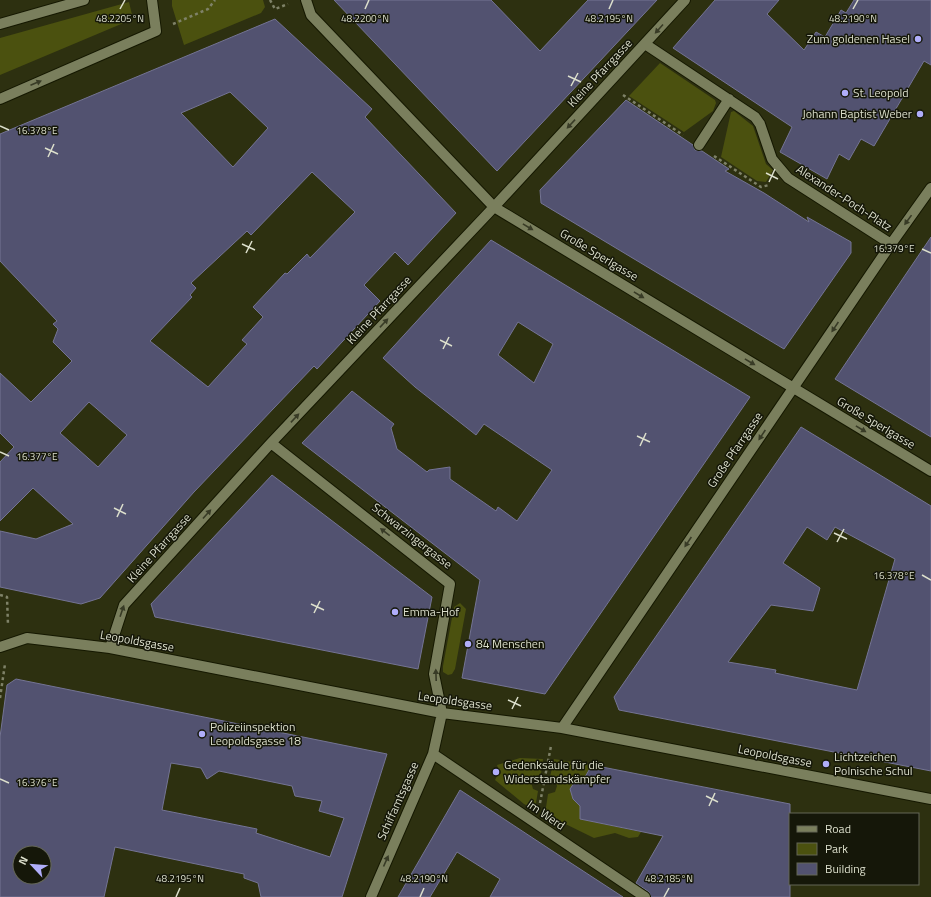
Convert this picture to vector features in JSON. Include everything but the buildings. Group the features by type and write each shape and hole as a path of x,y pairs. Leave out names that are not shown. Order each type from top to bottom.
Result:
{"street":[{"path":"0,24 84,0"},
{"path":"0,99 156,31 152,0"},
{"name":"Große Sperlgasse","path":"306,0 311,15 494,207 931,471"},
{"name":"Kleine Pfarrgasse","path":"110,648 124,605 271,444 494,207 685,0"},
{"name":"Alexander-Poch-Platz","path":"645,44 756,117 760,124 772,159 788,178 891,244"},
{"path":"699,146 729,99"},
{"name":"Große Pfarrgasse","path":"562,728 891,244 931,188"},
{"name":"Schwarzingergasse","path":"271,444 450,584 434,674 442,713"},
{"name":"Leopoldsgasse","path":"0,647 27,638 110,648 442,713 562,728 931,799"},
{"name":"Schiffamtsgasse","path":"370,897 433,754 442,713"},
{"name":"Im Werd","path":"433,754 536,825 645,897"}],"path":[{"path":"156,31 208,9 215,0"},
{"path":"270,0 275,9 292,2"},
{"path":"536,825 550,748 562,728"}],"green space":[{"path":"172,0 263,0 265,7 261,13 184,45 172,6"},
{"path":"129,2 133,19 0,75 0,38"},
{"path":"660,63 715,100 716,103 713,111 684,132 629,96"},
{"path":"734,111 753,126 766,164 773,170 766,182 757,181 721,157 731,112"},
{"path":"460,603 466,609 455,669 452,674 448,675 443,672 443,666 454,607"},
{"path":"520,758 543,759 541,774 534,777 531,782 533,789 538,791 535,809 524,804 495,780 499,772 497,765"},
{"path":"554,759 591,765 585,777 576,780 570,789 573,799 580,806 580,819 641,832 638,837 629,838 615,833 594,838 545,814 548,794 555,792 557,786 556,782 550,777"}],"place":[{"name":"Zum goldenen Hasel","path":"918,39"},
{"name":"St. Leopold","path":"845,93"},
{"name":"Johann Baptist Weber","path":"920,114"},
{"name":"Emma-Hof","path":"395,612"},
{"name":"84 Menschen","path":"468,644"},
{"name":"Polizeiinspektion Leopoldsgasse 18","path":"202,734"},
{"name":"Lichtzeichen Polnische Schul","path":"826,764"},
{"name":"Gedenksäule für die Widerstandskämpfer","path":"496,772"}]}
